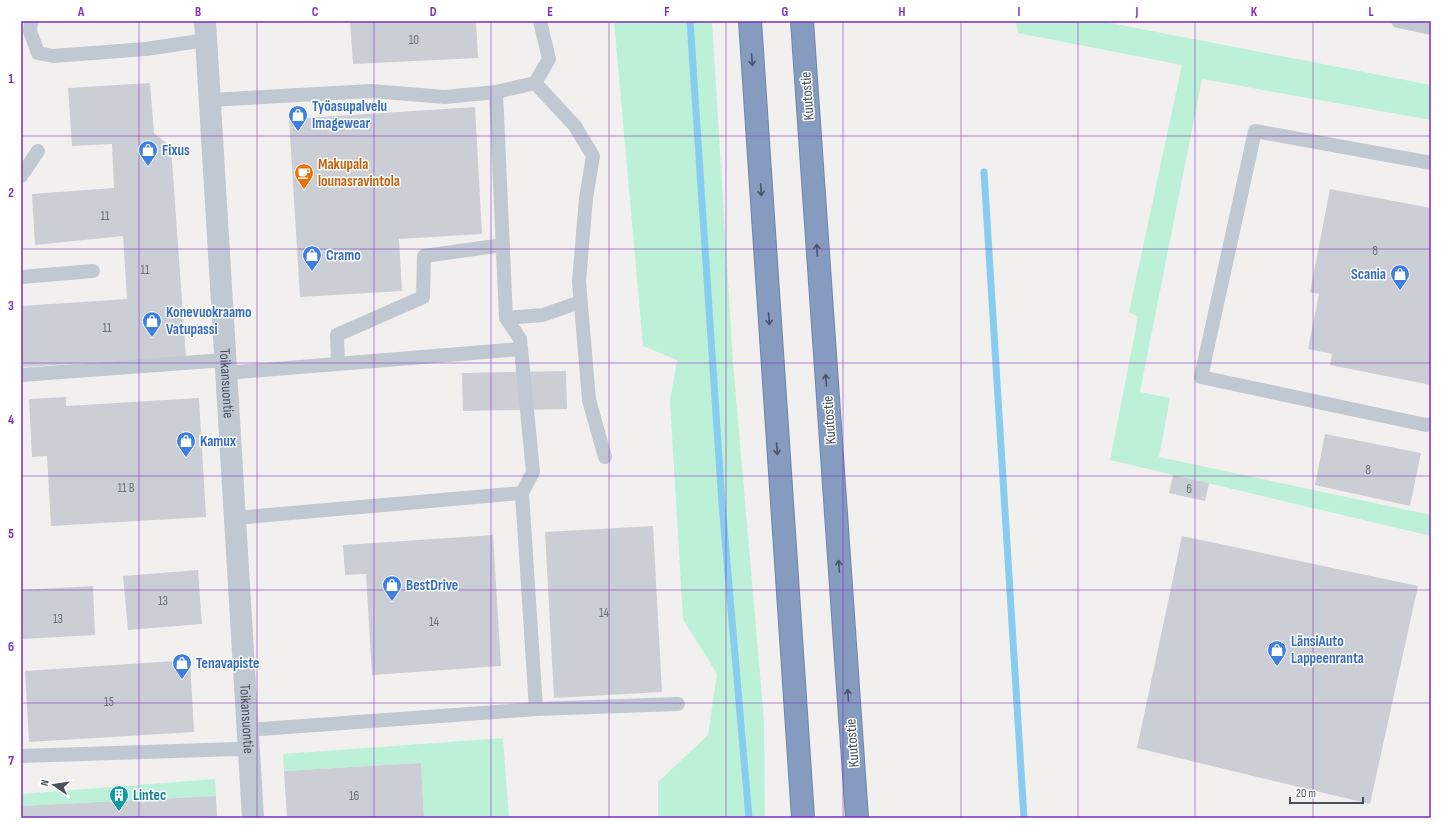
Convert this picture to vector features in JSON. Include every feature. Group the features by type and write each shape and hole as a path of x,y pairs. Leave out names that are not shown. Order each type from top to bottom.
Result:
{"highway":[{"path":"750,21 803,818"},
{"name":"Kuutostie","path":"802,21 857,818"}],"street":[{"name":"Toikansuontie","path":"205,31 253,818"}],"lane":[{"path":"31,21 30,31 38,54 53,56 153,48 205,31"},
{"path":"209,100 371,91 445,97 496,92 535,84 549,59 540,21"},
{"path":"1398,21 1431,28"},
{"path":"535,84 575,126 593,156 586,198 578,282 589,400 605,457"},
{"path":"496,92 506,318 520,339 532,472 522,493 536,709"},
{"path":"1431,163 1255,131 1201,378 1426,425 1431,424"},
{"path":"21,176 38,150"},
{"path":"338,363 337,335 423,297 424,256 502,245"},
{"path":"21,277 93,270"},
{"path":"506,318 543,315 580,302"},
{"path":"21,375 226,366 338,363 521,349"},
{"path":"235,518 522,493"},
{"path":"21,756 237,749 248,740 536,709 678,704"}],"green space":[{"path":"614,21 712,21 733,362 764,721 765,818 658,818 658,782 708,735 717,674 683,619 670,401 677,360 643,346"},
{"path":"1016,21 1100,21 1431,85 1431,120 1202,79 1140,392 1170,398 1159,457 1431,515 1431,536 1110,460 1138,317 1129,312 1182,65 1018,33"},
{"path":"503,738 509,818 424,818 421,763 284,771 283,754"},
{"path":"215,779 216,796 21,806 21,794"}],"building":[{"path":"350,21 476,21 478,58 353,64"},
{"path":"150,83 154,133 171,147 186,357 21,367 21,306 127,299 123,236 35,245 32,194 114,188 112,144 72,146 68,88"},
{"path":"475,107 482,234 399,239 402,291 300,297 289,119"},
{"path":"1330,189 1431,208 1431,385 1330,365 1332,354 1308,349 1319,294 1310,292"},
{"path":"566,371 567,409 463,411 462,373"},
{"path":"66,397 66,406 199,398 206,517 51,526 47,456 32,457 29,399"},
{"path":"1325,434 1421,453 1410,506 1315,485"},
{"path":"1173,475 1209,483 1205,501 1169,493"},
{"path":"653,526 662,692 554,698 545,532"},
{"path":"493,535 501,666 372,675 366,574 345,575 343,545"},
{"name":"LänsiAuto Lappeenranta","path":"1182,536 1418,586 1370,804 1137,748"},
{"path":"198,570 202,624 128,630 123,576"},
{"path":"93,586 95,635 23,639 21,590"},
{"path":"190,660 194,732 29,742 25,671"},
{"path":"421,763 424,818 287,818 284,771"},
{"name":"Lintec","path":"216,796 217,818 21,818 21,806"}],"waterway":[{"path":"690,21 722,504 749,818"},
{"path":"984,172 1024,818"}],"place":[{"name":"Työasupalvelu Imagewear","path":"298,132"},
{"name":"Fixus","path":"148,167"},
{"name":"Makupala lounasravintola","path":"304,190"},
{"name":"Cramo","path":"312,272"},
{"name":"Scania","path":"1400,291"},
{"name":"Konevuokraamo Vatupassi","path":"152,338"},
{"name":"Kamux","path":"186,458"},
{"name":"BestDrive","path":"392,602"},
{"name":"LänsiAuto Lappeenranta","path":"1277,667"},
{"name":"Tenavapiste","path":"182,680"},
{"name":"Lintec","path":"119,812"}]}
